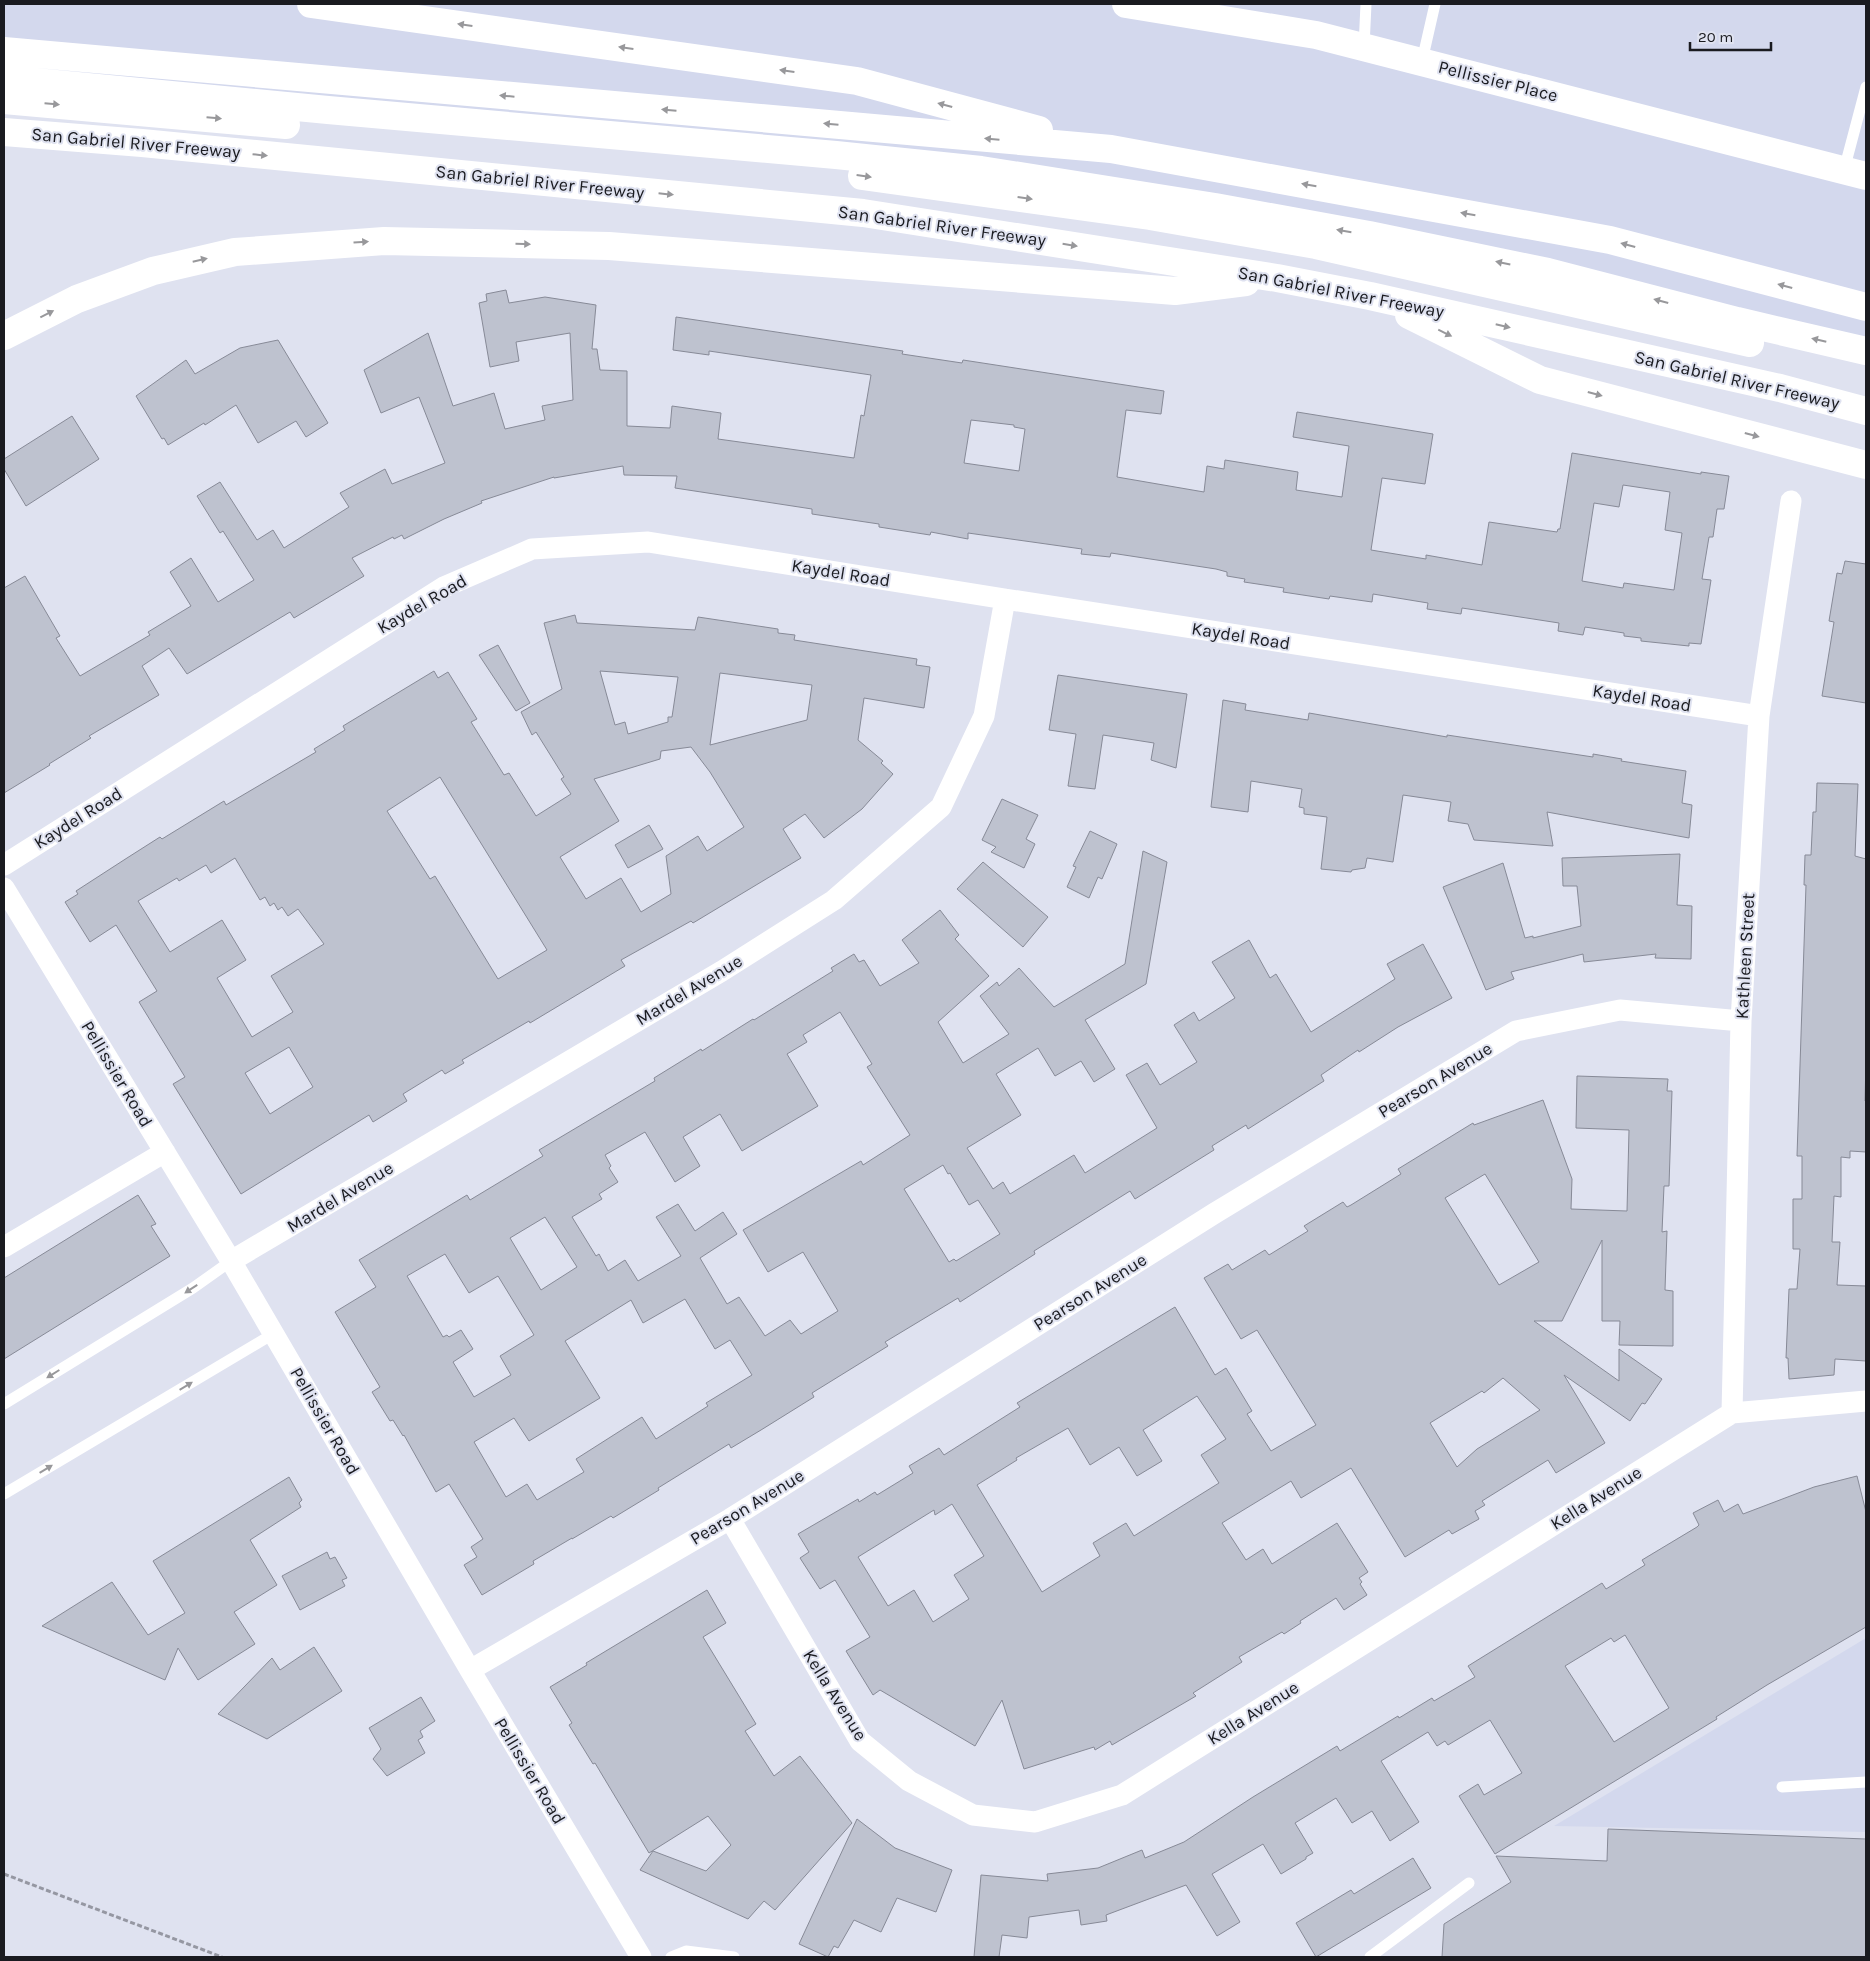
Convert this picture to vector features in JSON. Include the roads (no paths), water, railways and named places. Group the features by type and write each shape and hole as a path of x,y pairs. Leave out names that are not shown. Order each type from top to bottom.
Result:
{"main road":[{"path":"311,4 857,81 1111,149 1610,240 1866,307"},
{"name":"Pellissier Place","path":"1126,4 1316,35 1855,173"},
{"path":"4,51 1111,149"},
{"path":"4,79 981,170 1215,207 1378,237 1548,272 1737,321 1866,351"},
{"path":"4,100 811,168 1150,216 1316,244 1866,370"},
{"name":"San Gabriel River Freeway","path":"4,132 142,143 863,213 1277,278 1370,296 1770,386 1866,411"},
{"path":"4,144 142,143"},
{"path":"4,336 77,299 153,271 235,252 384,240 609,246 1174,291 1277,278"},
{"path":"1370,296 1540,380 1866,466"}],"street":[{"name":"Kathleen Street","path":"1732,1413 1741,1021 1759,716 1791,501"},
{"name":"Kaydel Road","path":"4,865 444,587 532,549 648,542 1006,600 1759,716"},
{"name":"Mardel Avenue","path":"231,1261 722,971 834,900 941,807 984,716 1006,600"},
{"name":"Pellissier Road","path":"4,888 231,1261 470,1670 641,1957"},
{"name":"Pearson Avenue","path":"470,1670 730,1519 1215,1213 1516,1031 1620,1010 1741,1021"},
{"path":"4,1247 165,1152"},
{"name":"Kella Avenue","path":"730,1519 860,1741 909,1780 973,1815 1035,1822 1122,1795 1732,1413 1866,1400"}],"lane":[{"path":"1364,47 1366,4"},
{"path":"1422,61 1435,4"},
{"path":"1855,173 1866,87"},
{"path":"4,1404 193,1288 231,1261"},
{"path":"4,1494 273,1334"},
{"path":"1782,1786 1866,1782"},
{"path":"1370,1957 1469,1883"},
{"path":"671,1957 686,1951 734,1957"}]}
